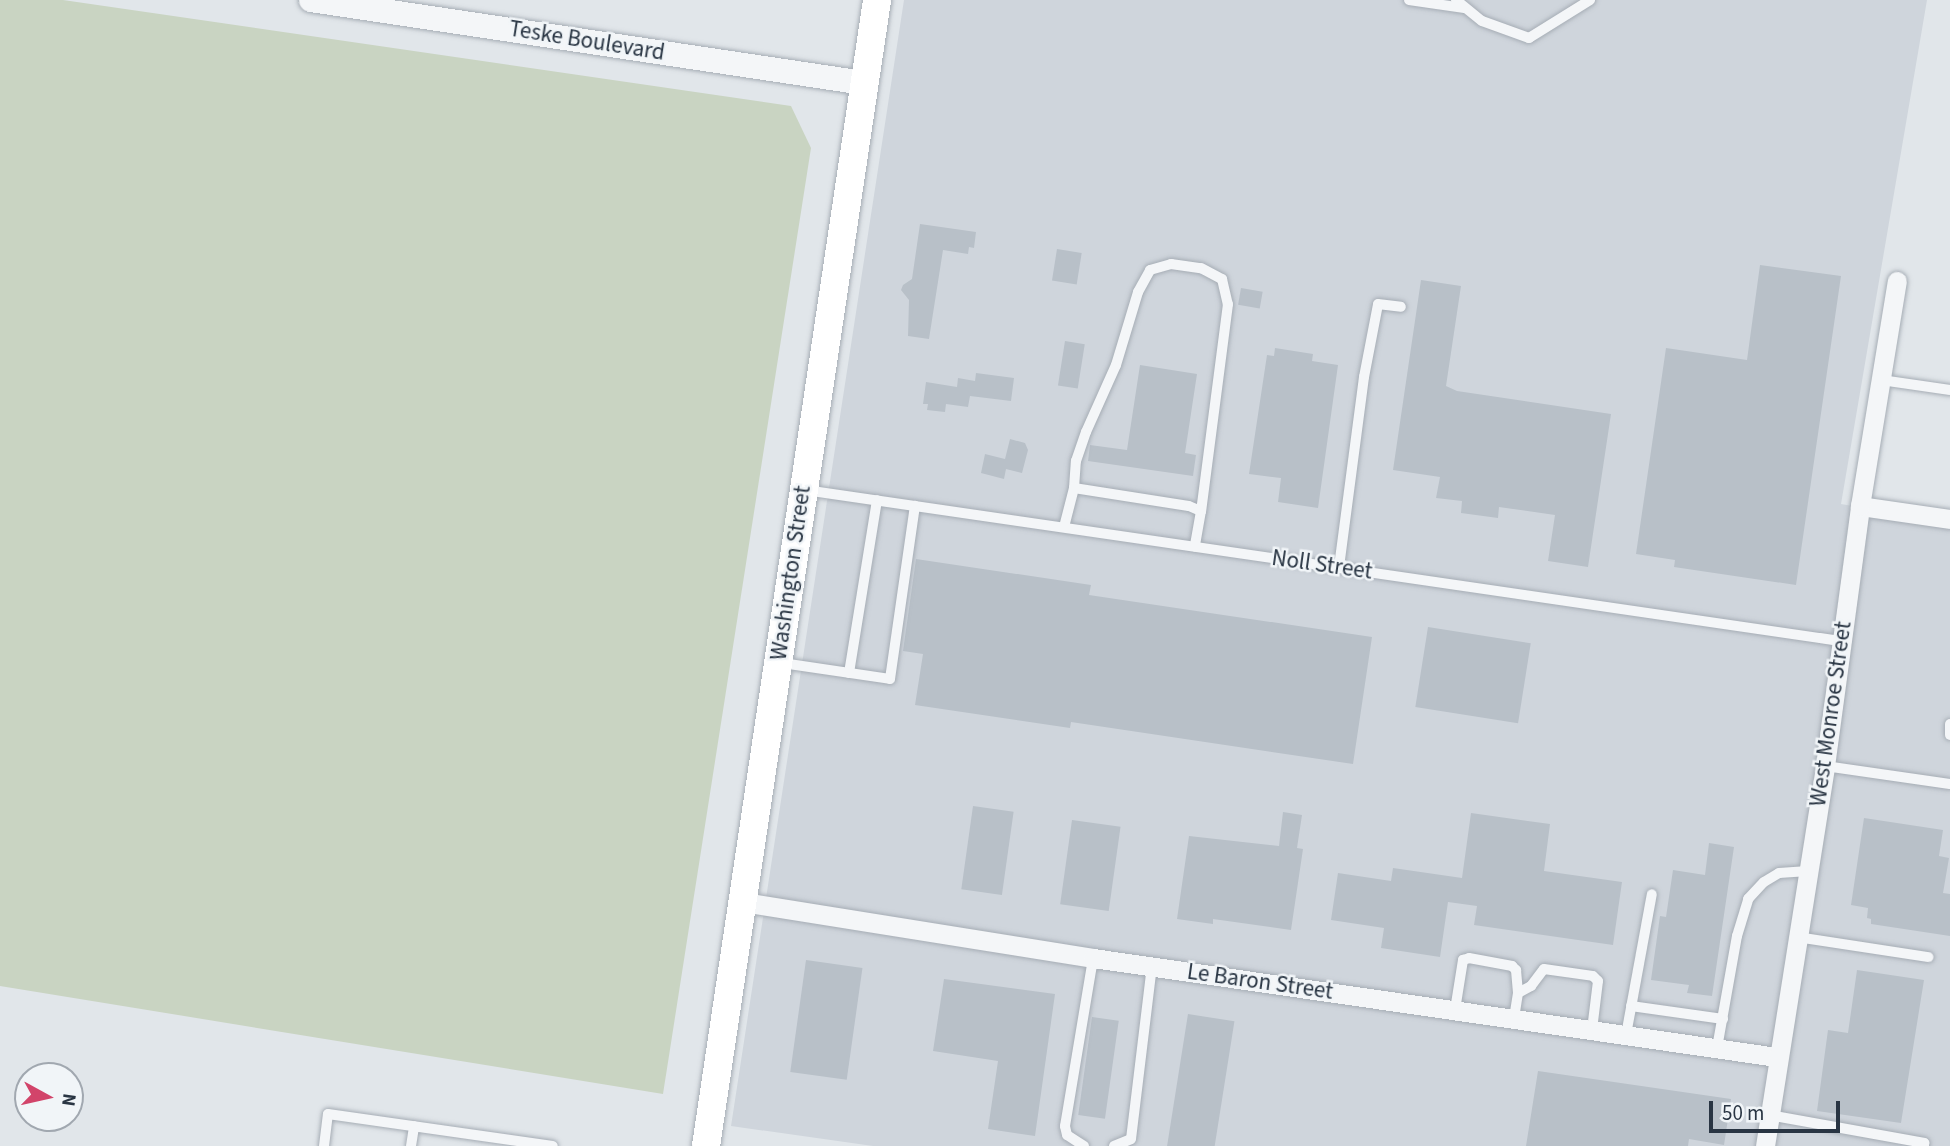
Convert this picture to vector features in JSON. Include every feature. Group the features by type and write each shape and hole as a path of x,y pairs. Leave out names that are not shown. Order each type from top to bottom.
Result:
{"main road":[{"name":"Washington Street","path":"706,1146 877,0"}],"street":[{"name":"Teske Boulevard","path":"311,0 402,7 864,83"},
{"name":"West Monroe Street","path":"1765,1146 1825,766 1860,506 1897,281"},
{"path":"1860,506 1950,519"},
{"name":"Le Baron Street","path":"743,902 1152,966 1777,1057"}],"lane":[{"path":"1409,0 1465,8"},
{"path":"1455,0 1482,21 1529,38 1590,0"},
{"path":"1065,527 1074,488 1076,461 1116,365 1138,292 1150,270 1171,264 1201,268 1222,279 1228,304 1195,546"},
{"path":"1339,567 1364,377 1378,303 1401,307"},
{"path":"1881,380 1950,390"},
{"path":"1074,488 1189,506 1201,511"},
{"name":"Noll Street","path":"804,490 1840,640"},
{"path":"849,673 877,500"},
{"path":"778,663 890,679 915,506"},
{"path":"1950,724 1950,735"},
{"path":"1825,766 1950,784"},
{"path":"1717,1048 1737,936 1748,899 1764,882 1779,873 1808,871"},
{"path":"1626,1035 1652,894"},
{"path":"1797,937 1928,957"},
{"path":"1084,1146 1067,1135 1065,1126 1093,957"},
{"path":"1455,1010 1463,960 1469,958 1512,966 1516,970 1518,993 1514,1019"},
{"path":"1114,1146 1131,1139 1152,966"},
{"path":"1518,993 1531,986 1544,969 1593,976 1598,981 1592,1030"},
{"path":"1631,1006 1723,1019"},
{"path":"324,1146 328,1114 553,1146"},
{"path":"1769,1115 1924,1143 1924,1146"},
{"path":"411,1146 414,1126"}],"shaded area":[{"path":"904,0 1927,0 1841,504 1950,523 1950,1146 873,1146 731,1126"}],"green space":[{"path":"0,0 63,0 791,106 811,148 663,1094 0,986"}],"building":[{"path":"920,224 976,232 974,248 969,247 968,254 943,250 929,339 908,336 909,300 901,290 903,285 912,279"},
{"path":"1057,249 1082,253 1077,285 1052,281"},
{"path":"1760,265 1841,276 1796,585 1674,567 1675,560 1636,554 1666,348 1747,360"},
{"path":"1421,280 1461,286 1446,386 1457,391 1611,414 1588,567 1548,561 1555,515 1499,507 1498,518 1461,513 1462,501 1436,498 1440,477 1393,470"},
{"path":"1241,288 1263,292 1260,309 1238,305"},
{"path":"1065,341 1085,344 1078,389 1058,385"},
{"path":"1275,348 1313,354 1312,361 1338,365 1318,508 1278,502 1281,478 1249,474 1267,355 1274,356"},
{"path":"1140,365 1197,374 1185,453 1196,455 1193,476 1088,461 1090,445 1127,450"},
{"path":"976,373 1014,378 1011,401 970,396 968,407 946,404 945,412 927,410 928,404 923,404 926,382 957,387 958,378 975,381"},
{"path":"1010,439 1025,443 1028,450 1022,473 1006,469 1004,479 981,473 985,454 1005,459"},
{"path":"916,559 1091,585 1089,595 1372,637 1353,764 1071,722 1070,728 915,705 923,654 903,651"},
{"path":"1428,627 1531,643 1518,723 1415,707"},
{"path":"973,806 1014,812 1002,895 961,889"},
{"path":"1283,812 1302,815 1297,848 1303,849 1291,930 1213,919 1213,924 1177,919 1189,836 1279,846"},
{"path":"1471,813 1550,824 1544,871 1622,882 1613,945 1474,925 1477,906 1448,902 1440,957 1381,948 1384,928 1331,920 1338,873 1391,881 1393,868 1462,878"},
{"path":"1864,818 1943,830 1939,856 1949,858 1943,893 1950,894 1950,936 1871,924 1871,919 1867,918 1868,908 1851,905"},
{"path":"1072,820 1121,827 1109,911 1060,904"},
{"path":"1709,843 1734,847 1712,996 1687,993 1689,985 1651,980 1660,916 1666,917 1673,870 1705,875"},
{"path":"806,960 862,968 847,1080 790,1072"},
{"path":"1857,970 1924,980 1901,1123 1817,1111 1828,1030 1848,1033"},
{"path":"944,979 1055,994 1035,1136 988,1129 998,1061 933,1051"},
{"path":"1188,1014 1234,1021 1215,1146 1167,1146"},
{"path":"1092,1017 1119,1021 1105,1119 1078,1115"},
{"path":"1538,1071 1731,1099 1724,1145 1689,1139 1688,1146 1526,1146"}]}
